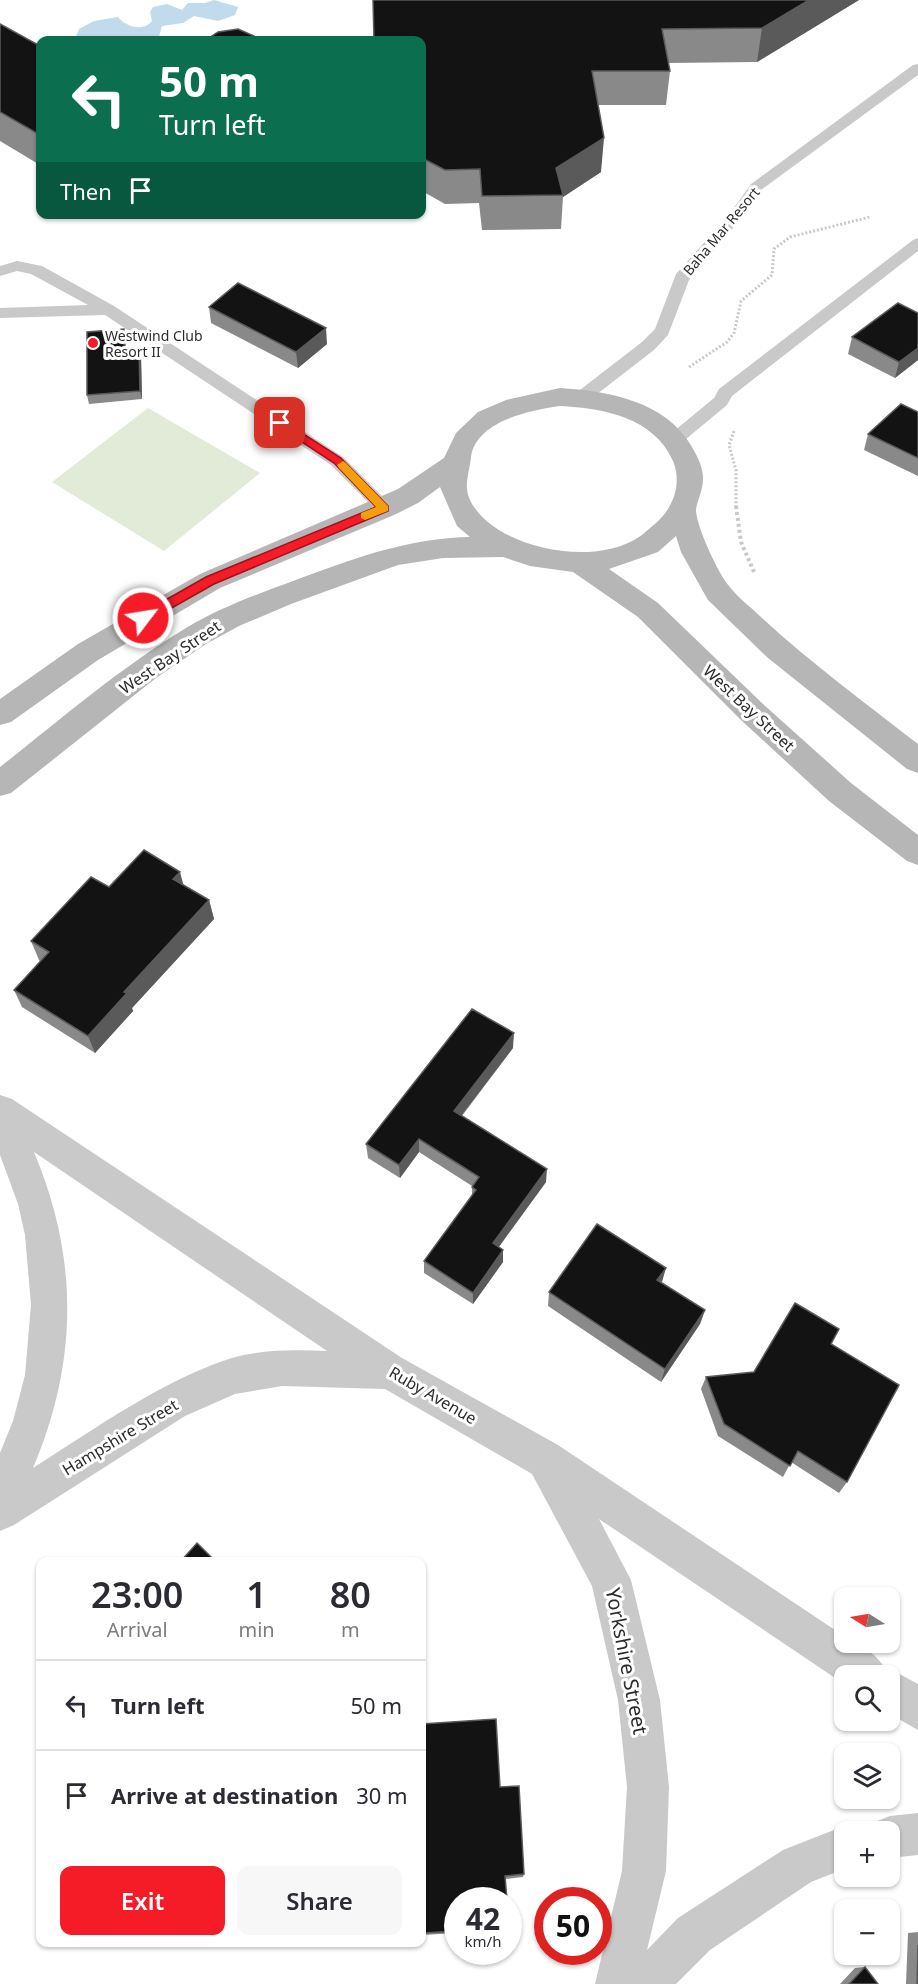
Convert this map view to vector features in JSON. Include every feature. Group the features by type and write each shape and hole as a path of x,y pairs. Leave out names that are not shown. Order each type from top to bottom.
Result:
{"main road":[{"path":"582,397 609,402 635,411 663,429 674,440 689,470 689,491 683,512 671,528 654,542 633,553 609,561 582,564 540,560 503,547 481,532 465,515 452,486 453,465 459,450 482,423 498,413 538,399 582,397"},
{"path":"0,714 88,652 210,580 384,508 408,496 453,465"},
{"path":"683,512 695,552 717,593 778,650 918,761"},
{"name":"West Bay Street","path":"0,784 115,694 195,637 230,618 277,596 373,562 409,552 503,547"},
{"name":"West Bay Street","path":"582,564 648,610 744,704 840,792 918,852"}],"street":[{"name":"Ruby Avenue","path":"0,1112 389,1371 544,1459 852,1665"},
{"path":"0,1112 25,1173 43,1234 49,1290 48,1351 33,1420 0,1497"},
{"name":"Hampshire Street","path":"0,1511 172,1403 233,1376 282,1368 389,1371"},
{"name":"Yorkshire Street","path":"544,1459 611,1580 639,1700 648,1787 644,1871 617,1984"},
{"path":"900,1697 918,1709"},
{"path":"900,1836 918,1833"},
{"path":"645,1984 694,1935 798,1865 834,1852"}],"lane":[{"name":"Baha Mar Resort","path":"582,397 648,346 662,332 682,278 733,219 756,187 918,68"},
{"path":"674,440 721,401 725,393 918,243"},
{"path":"0,271 17,266 36,270 108,310 338,461 384,508"},
{"path":"0,313 108,310"}],"path":[{"path":"688,367 727,342 734,333 741,301 772,275 774,249 790,237 870,217"},
{"path":"736,425 729,445 736,470 736,514 741,542 754,572"}],"green space":[{"path":"148,408 260,473 164,551 52,482"}],"water":[{"path":"214,0 238,7 235,15 218,21 194,16 183,23 162,26 159,36 76,36 79,29 94,21 118,17 130,26 139,27 152,21 150,12 153,7 167,4 182,10 188,3 205,3"}],"building":[{"path":"373,0 809,0 762,28 662,29 670,71 592,71 604,138 556,168 563,195 482,196 480,169 445,170 426,160 426,36 374,36"},
{"path":"0,24 36,44 36,133 0,112"},
{"path":"238,29 254,36 212,36 218,32"},
{"path":"238,283 326,328 296,352 209,307"},
{"path":"898,303 918,313 918,348 899,362 852,337"},
{"path":"124,329 124,348 139,348 140,391 87,395 87,332"},
{"path":"901,404 918,412 918,458 868,434"},
{"path":"144,850 180,872 173,879 209,900 124,992 127,993 88,1036 14,990 49,952 31,941 91,877 109,887"},
{"path":"472,1009 514,1033 454,1111 547,1169 493,1243 503,1250 473,1293 424,1261 476,1190 472,1187 479,1177 419,1139 399,1165 366,1144"},
{"path":"597,1224 666,1268 657,1280 705,1310 665,1369 549,1292"},
{"path":"795,1303 839,1329 831,1344 899,1385 847,1482 798,1451 790,1466 724,1424 706,1377 754,1372"},
{"path":"197,1543 211,1557 184,1557"},
{"path":"496,1719 500,1787 519,1786 524,1874 505,1876 506,1887 444,1887 444,1932 426,1933 426,1724"},
{"path":"865,1967 878,1984 849,1984"}],"slow traffic":[{"path":"343,465 384,508 365,516"}],"place":[{"name":"Westwind Club Resort II","path":"93,343"}],"route":[{"path":"143,618 210,580 384,508 338,461 280,423"}]}
